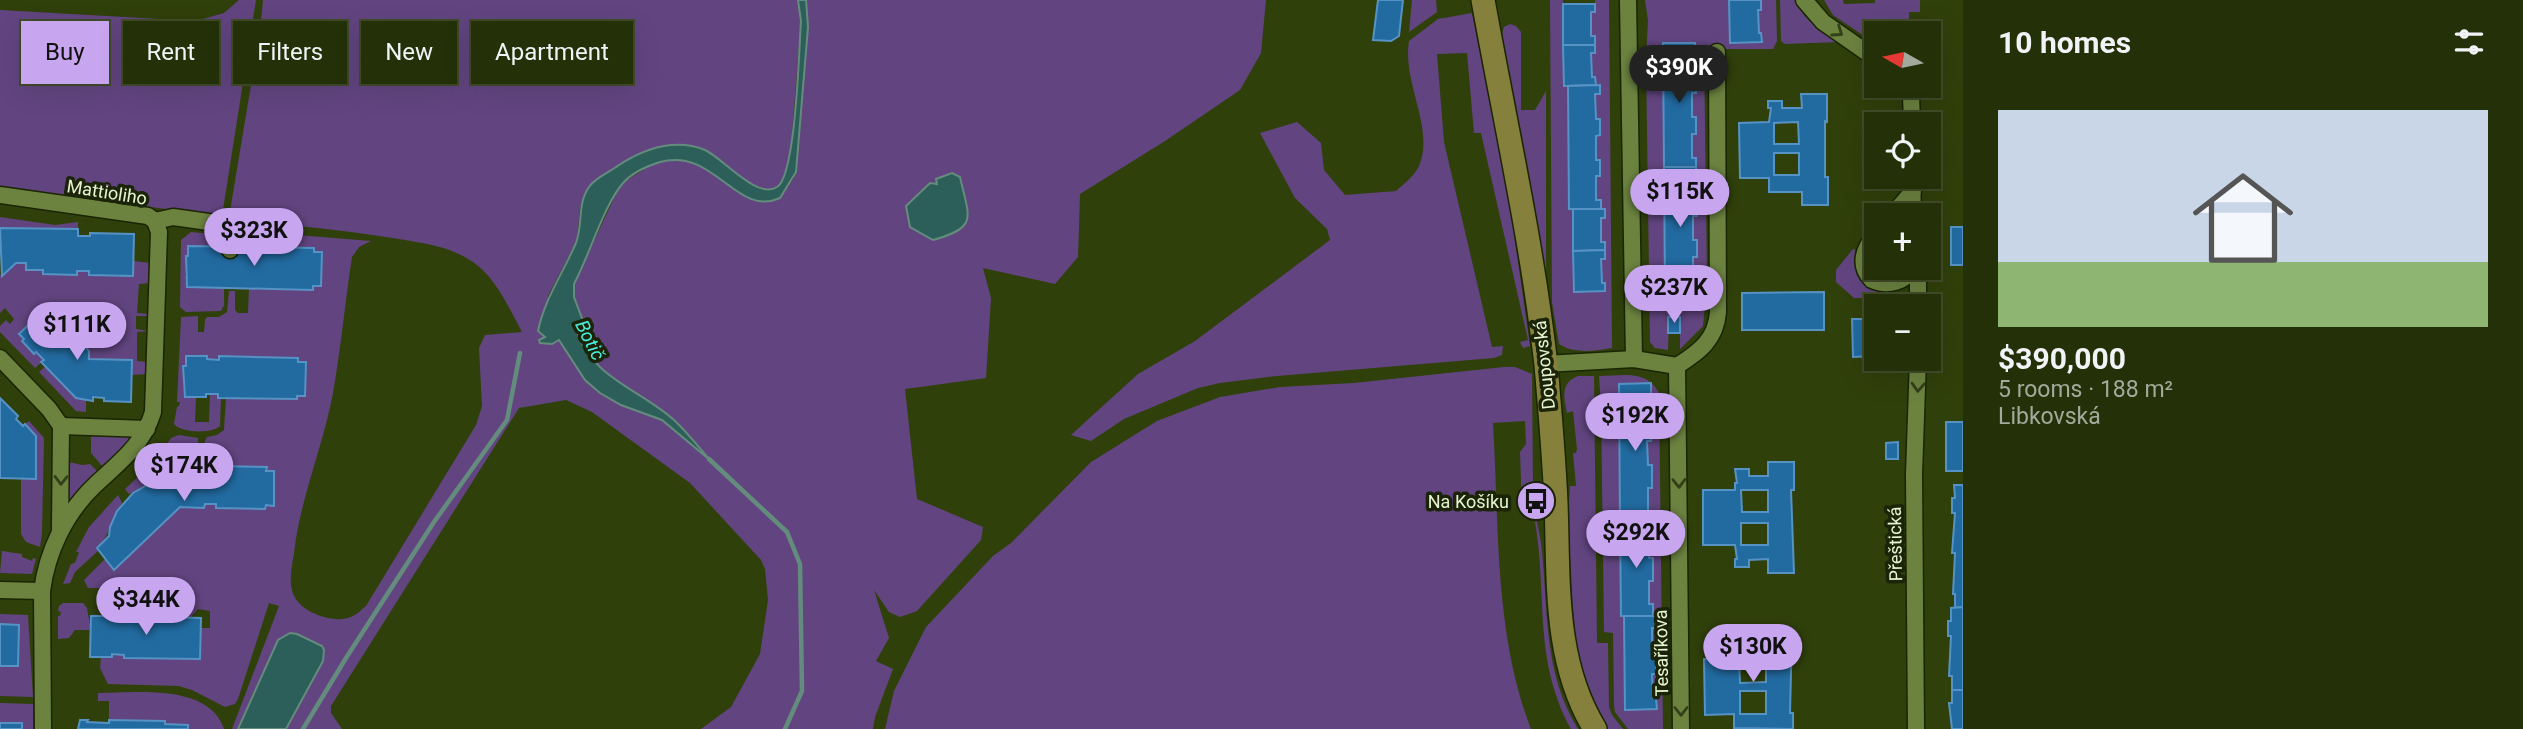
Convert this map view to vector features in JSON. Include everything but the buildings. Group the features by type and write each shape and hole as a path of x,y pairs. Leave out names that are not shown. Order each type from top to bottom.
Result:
{"street":[{"name":"Doupovská","path":"1483,0 1521,194 1545,364 1555,467 1562,631 1570,675 1595,729"},
{"path":"1628,0 1634,359"},
{"path":"1804,0 1823,22 1864,51"},
{"path":"1545,364 1634,359 1677,366 1703,348 1713,334 1717,322 1717,52"},
{"name":"Mattioliho","path":"0,195 148,216 155,220 159,237 154,406 147,429 133,451 84,496 71,513 44,571 43,729"},
{"path":"155,220 173,217 223,223 229,236 230,250"},
{"path":"1872,280 1892,283 1900,280"},
{"path":"0,358 49,409 61,426 147,429"},
{"name":"Tesaříkova","path":"1677,366 1681,729"},
{"name":"Přeštická","path":"1916,729 1914,474 1918,371"},
{"name":"Mattioliho","path":"60,533 61,426"},
{"path":"0,590 42,591"}],"shaded area":[{"path":"239,0 256,0 253,21 233,21 233,84 243,84 222,216 0,188 0,10 196,21 224,13"},
{"path":"263,0 798,0 801,21 790,160 782,183 775,189 753,185 720,159 634,156 590,185 580,208 577,240 548,296 562,345 621,405 662,420 706,457 692,437 674,420 606,372 584,347 577,332 583,321 574,297 574,284 624,182 651,165 683,159 704,166 750,199 780,198 794,178 808,27 806,0 1266,0 1261,53 1240,90 1080,194 1078,257 1055,284 983,268 991,298 986,378 905,389 917,499 983,527 981,540 917,611 900,617 889,612 874,590 889,638 876,661 893,669 873,729 701,729 731,707 760,654 768,600 765,569 761,560 690,483 592,412 566,400 519,408 331,706 331,713 342,729 286,729 323,661 324,650 317,642 253,693 238,729 232,729 279,606 269,603 235,704 225,707 179,686 108,684 100,668 101,657 112,657 112,654 124,655 125,658 200,659 201,628 210,628 210,611 198,609 190,618 125,616 125,619 113,619 113,616 101,616 101,608 117,608 118,588 88,588 84,580 105,559 115,569 180,507 204,508 205,504 265,508 266,505 274,505 274,471 266,471 266,468 204,469 205,441 207,437 224,430 226,398 296,399 297,396 305,396 306,362 298,362 298,358 219,356 219,360 207,359 206,356 186,356 183,386 185,397 196,397 195,422 209,422 210,394 218,394 221,398 220,426 197,431 183,429 174,424 180,402 177,402 181,317 198,316 198,332 204,332 207,317 219,317 227,312 229,291 235,291 235,310 238,313 248,313 249,288 313,290 313,286 321,286 322,252 314,252 313,248 235,247 236,230 371,241 359,247 352,257 333,393 301,513 292,567 291,586 295,597 307,609 323,617 348,618 366,606 476,425 482,406 479,348 485,335 522,332 489,276 473,262 453,251 386,237 229,217 251,84 347,84 347,21 261,21"},
{"path":"1412,0 1436,0 1437,12 1409,32"},
{"path":"1550,0 1563,0 1564,85 1568,86 1569,209 1573,209 1574,292 1605,291 1601,259 1605,258 1605,242 1601,242 1601,218 1605,209 1601,209 1596,200 1596,176 1600,176 1600,160 1596,160 1596,136 1600,119 1596,119 1595,94 1599,94 1595,77 1592,77 1595,37 1591,36 1591,12 1595,12 1595,0 1609,0 1612,348 1592,351 1559,344 1552,302"},
{"path":"1645,0 1729,0 1730,43 1761,42 1758,10 1761,9 1761,0 1776,0 1777,41 1773,49 1704,49 1707,283 1703,326 1680,349 1680,317 1669,317 1668,350 1655,348 1650,342 1646,59 1648,20","holes":["1664,43 1695,43 1695,52 1692,52 1692,76 1695,77 1696,93 1692,93 1692,117 1696,134 1692,134 1692,158 1696,159 1696,175 1692,175 1697,215 1693,216 1693,240 1697,240 1693,257 1693,281 1697,281 1697,290 1665,290"]},
{"path":"1780,0 1795,0 1807,19 1838,42 1785,44 1781,41"},
{"path":"1824,0 1843,0 1844,4 1875,3 1875,0 1920,0 1920,12 1909,12 1909,21 1864,21 1864,36 1833,15"},
{"path":"1472,13 1509,199 1530,346 1523,348 1520,342 1528,340 1481,133 1474,133 1467,53 1437,54 1444,142 1492,347 1503,346 1502,355 1494,358 1220,383 1198,388 1124,419 1091,441 1071,435 1138,374 1195,341 1330,240 1327,229 1295,198 1260,133 1297,122 1321,143 1324,170 1345,195 1396,191 1417,170 1423,152 1421,121 1410,73 1409,41 1438,19"},
{"path":"1510,24 1521,32 1521,110 1535,110 1546,91 1546,293 1528,174 1502,34 1504,27"},
{"path":"0,217 55,225 78,222 78,229 0,228"},
{"path":"191,232 213,234 215,246 188,246 185,276 224,288 224,305 221,311 186,312 180,307 181,240"},
{"path":"1853,249 1855,250 1858,275 1877,291 1876,294 1864,294 1864,298 1854,298 1836,282 1836,270"},
{"path":"134,261 150,263 150,283 139,284 137,313 149,314 136,316 136,329 149,331 137,332 137,361 148,362 147,374 131,375 24,339 22,342 44,360 35,368 0,332 0,326 6,320 10,324 14,319 5,308 0,313 0,274 2,276 16,263 26,263 26,270 89,271 89,275 133,276"},
{"path":"46,366 76,398 86,400 86,412 76,411 39,372"},
{"path":"1515,367 1532,374 1533,486 1530,486 1530,498 1534,499 1541,545 1553,665 1567,708 1578,729 1571,729 1558,701 1545,646 1537,536 1532,507 1522,508 1520,452 1526,444 1525,421 1493,423 1504,617 1519,693 1531,729 885,729 894,691 926,627 993,556 1011,543 1091,462 1157,421 1220,397 1280,387 1354,383"},
{"path":"1578,376 1594,376 1597,643 1608,643 1609,707 1623,729 1606,729 1580,676 1571,622 1569,502 1570,486 1576,486 1573,453 1576,453 1577,449 1573,411 1567,413 1564,397 1568,383"},
{"path":"1599,376 1641,377 1654,385 1659,393 1663,729 1628,729 1615,712 1613,633 1604,632","holes":["1650,383 1651,395 1647,395 1647,419 1651,419 1651,441 1647,441 1648,512 1652,512 1652,534 1648,534 1649,604 1653,605 1655,616 1652,651 1656,652 1656,673 1652,674 1653,698 1656,698 1657,709 1625,710 1624,616 1621,616 1619,384"]},
{"path":"29,421 44,438 40,547 26,542 21,534 21,479 36,478 37,439 25,424"},
{"path":"91,432 130,435 131,442 104,468 91,453"},
{"path":"179,435 198,438 199,466 183,466 183,469 179,469 167,481 149,484 129,494 125,489 154,462 171,438"},
{"path":"64,461 90,464 98,472 70,502 66,502"},
{"path":"118,495 122,503 97,548 99,550 75,572 70,583 63,584 71,564 75,563 79,552 76,552 89,527"},
{"path":"2,551 22,554 22,557 32,561 33,558 36,559 32,574 0,573"},
{"path":"63,603 83,603 87,608 91,630 75,630 69,638 58,639 58,616 61,612 58,611"},
{"path":"0,614 28,615 33,697 0,696 0,666 18,666 19,625 0,624"},
{"path":"150,692 187,697 216,714 224,729 188,729 188,725 165,724 164,721 109,720 109,701 98,701 98,693"},
{"path":"0,703 33,704 33,729 22,729 22,723 0,723"}],"water":[{"path":"798,0 806,0 808,27 796,172 780,198 764,202 750,199 711,172 696,164 679,160 660,162 640,170 623,183 616,193 574,284 574,297 583,321 577,332 594,361 675,421 711,461 662,420 621,405 600,393 585,380 559,340 552,344 540,343 539,340 545,337 538,331 550,297 576,243 585,194 595,181 619,165 649,150 682,145 705,150 760,188 777,187 783,178 792,137 801,21"},
{"path":"952,173 960,177 968,212 967,219 958,230 933,240 910,227 906,206 930,183 937,184 936,179"},
{"path":"290,633 322,646 323,661 286,729 238,729 278,640"}],"waterway":[{"path":"303,729 434,522 507,420 520,353"},
{"name":"Botič","path":"709,459 787,532 800,564 802,691 785,729"}],"place":[{"name":"Na Košíku","path":"1536,501"}]}
